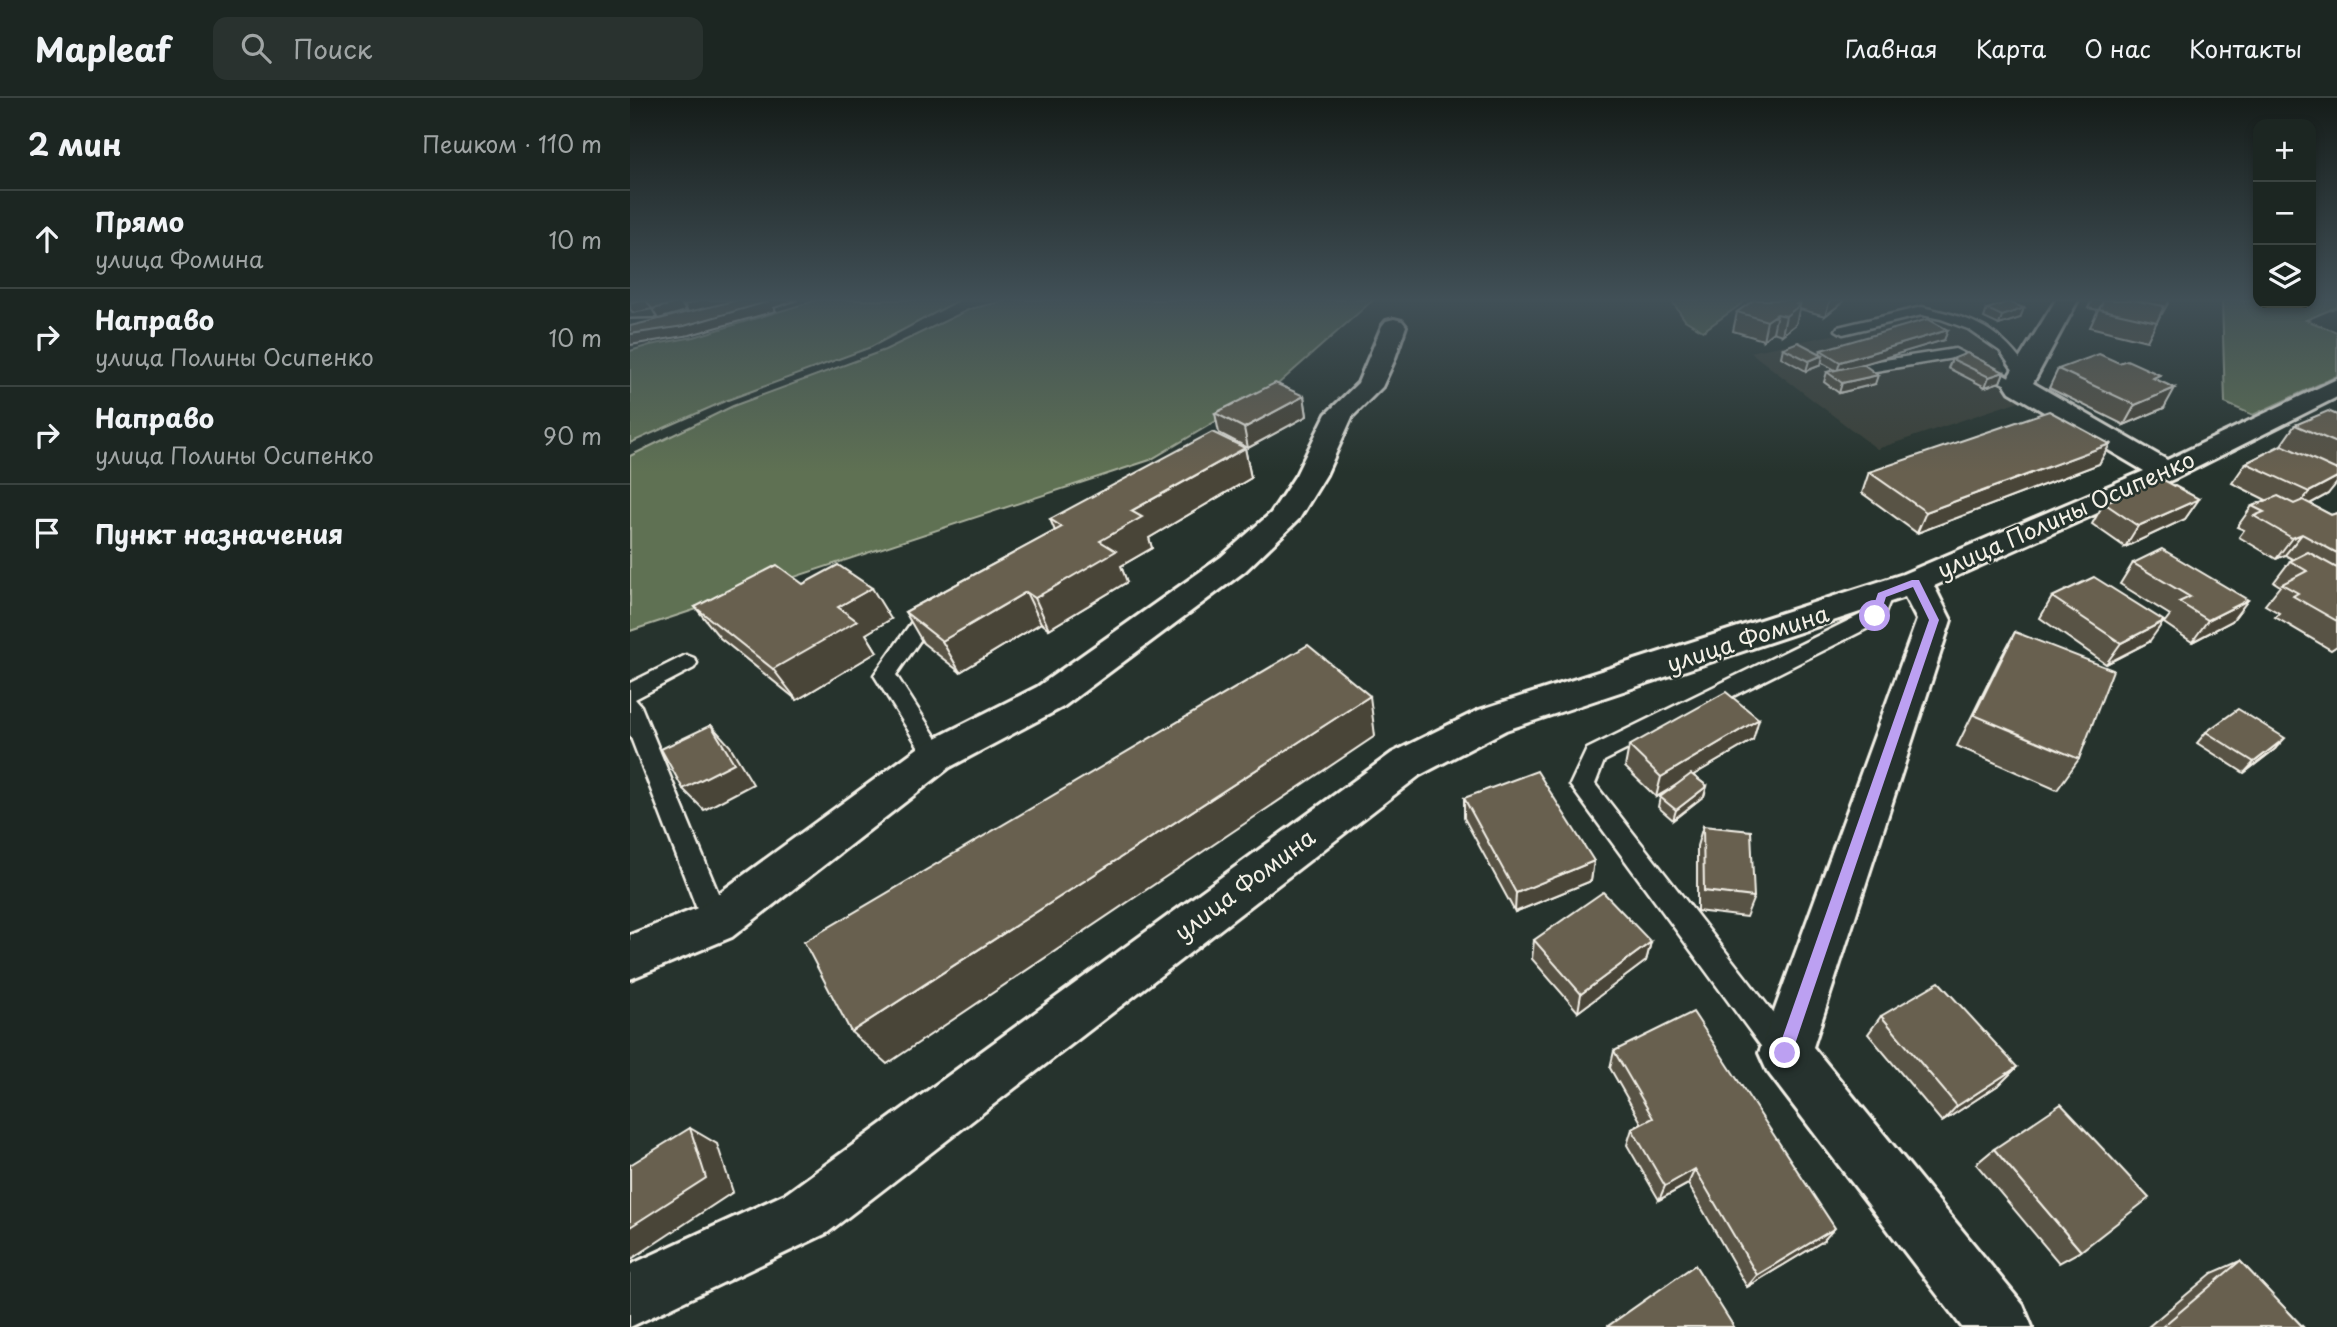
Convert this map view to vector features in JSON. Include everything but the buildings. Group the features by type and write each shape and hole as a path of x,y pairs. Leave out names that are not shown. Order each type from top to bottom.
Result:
{"street":[{"path":"630,957 716,922 936,756 1050,697 1233,564 1283,519 1311,475 1340,414 1368,387 1383,357"},
{"path":"2034,357 2021,380 2165,472"},
{"name":"улица Полины Осипенко","path":"1785,1053 1934,620 1898,589 2165,472 2337,387"},
{"name":"улица Фомина","path":"630,1297 807,1213 1406,764 1493,720 1898,589"},
{"path":"1785,1053 2001,1327"}],"lane":[{"path":"1829,374 1929,357"},
{"path":"1966,357 2021,380"},
{"path":"2010,357 2021,380"},
{"path":"1785,1053 1582,785 1595,755 1875,616 1898,589"},
{"path":"936,756 884,675 919,628 953,607"},
{"path":"630,693 686,663"},
{"path":"630,706 716,922"}],"shaded area":[{"path":"1757,357 1999,357 2019,401 1877,449"}],"green space":[{"path":"630,357 843,357 725,401 630,443"},
{"path":"865,357 1308,357 1277,385 1150,460 630,631 630,456 733,406"},
{"path":"2224,357 2337,357 2337,376 2253,415 2225,403"}],"route":[{"path":"1785,1053 1934,620 1915,582 1882,596 1875,616"}]}
